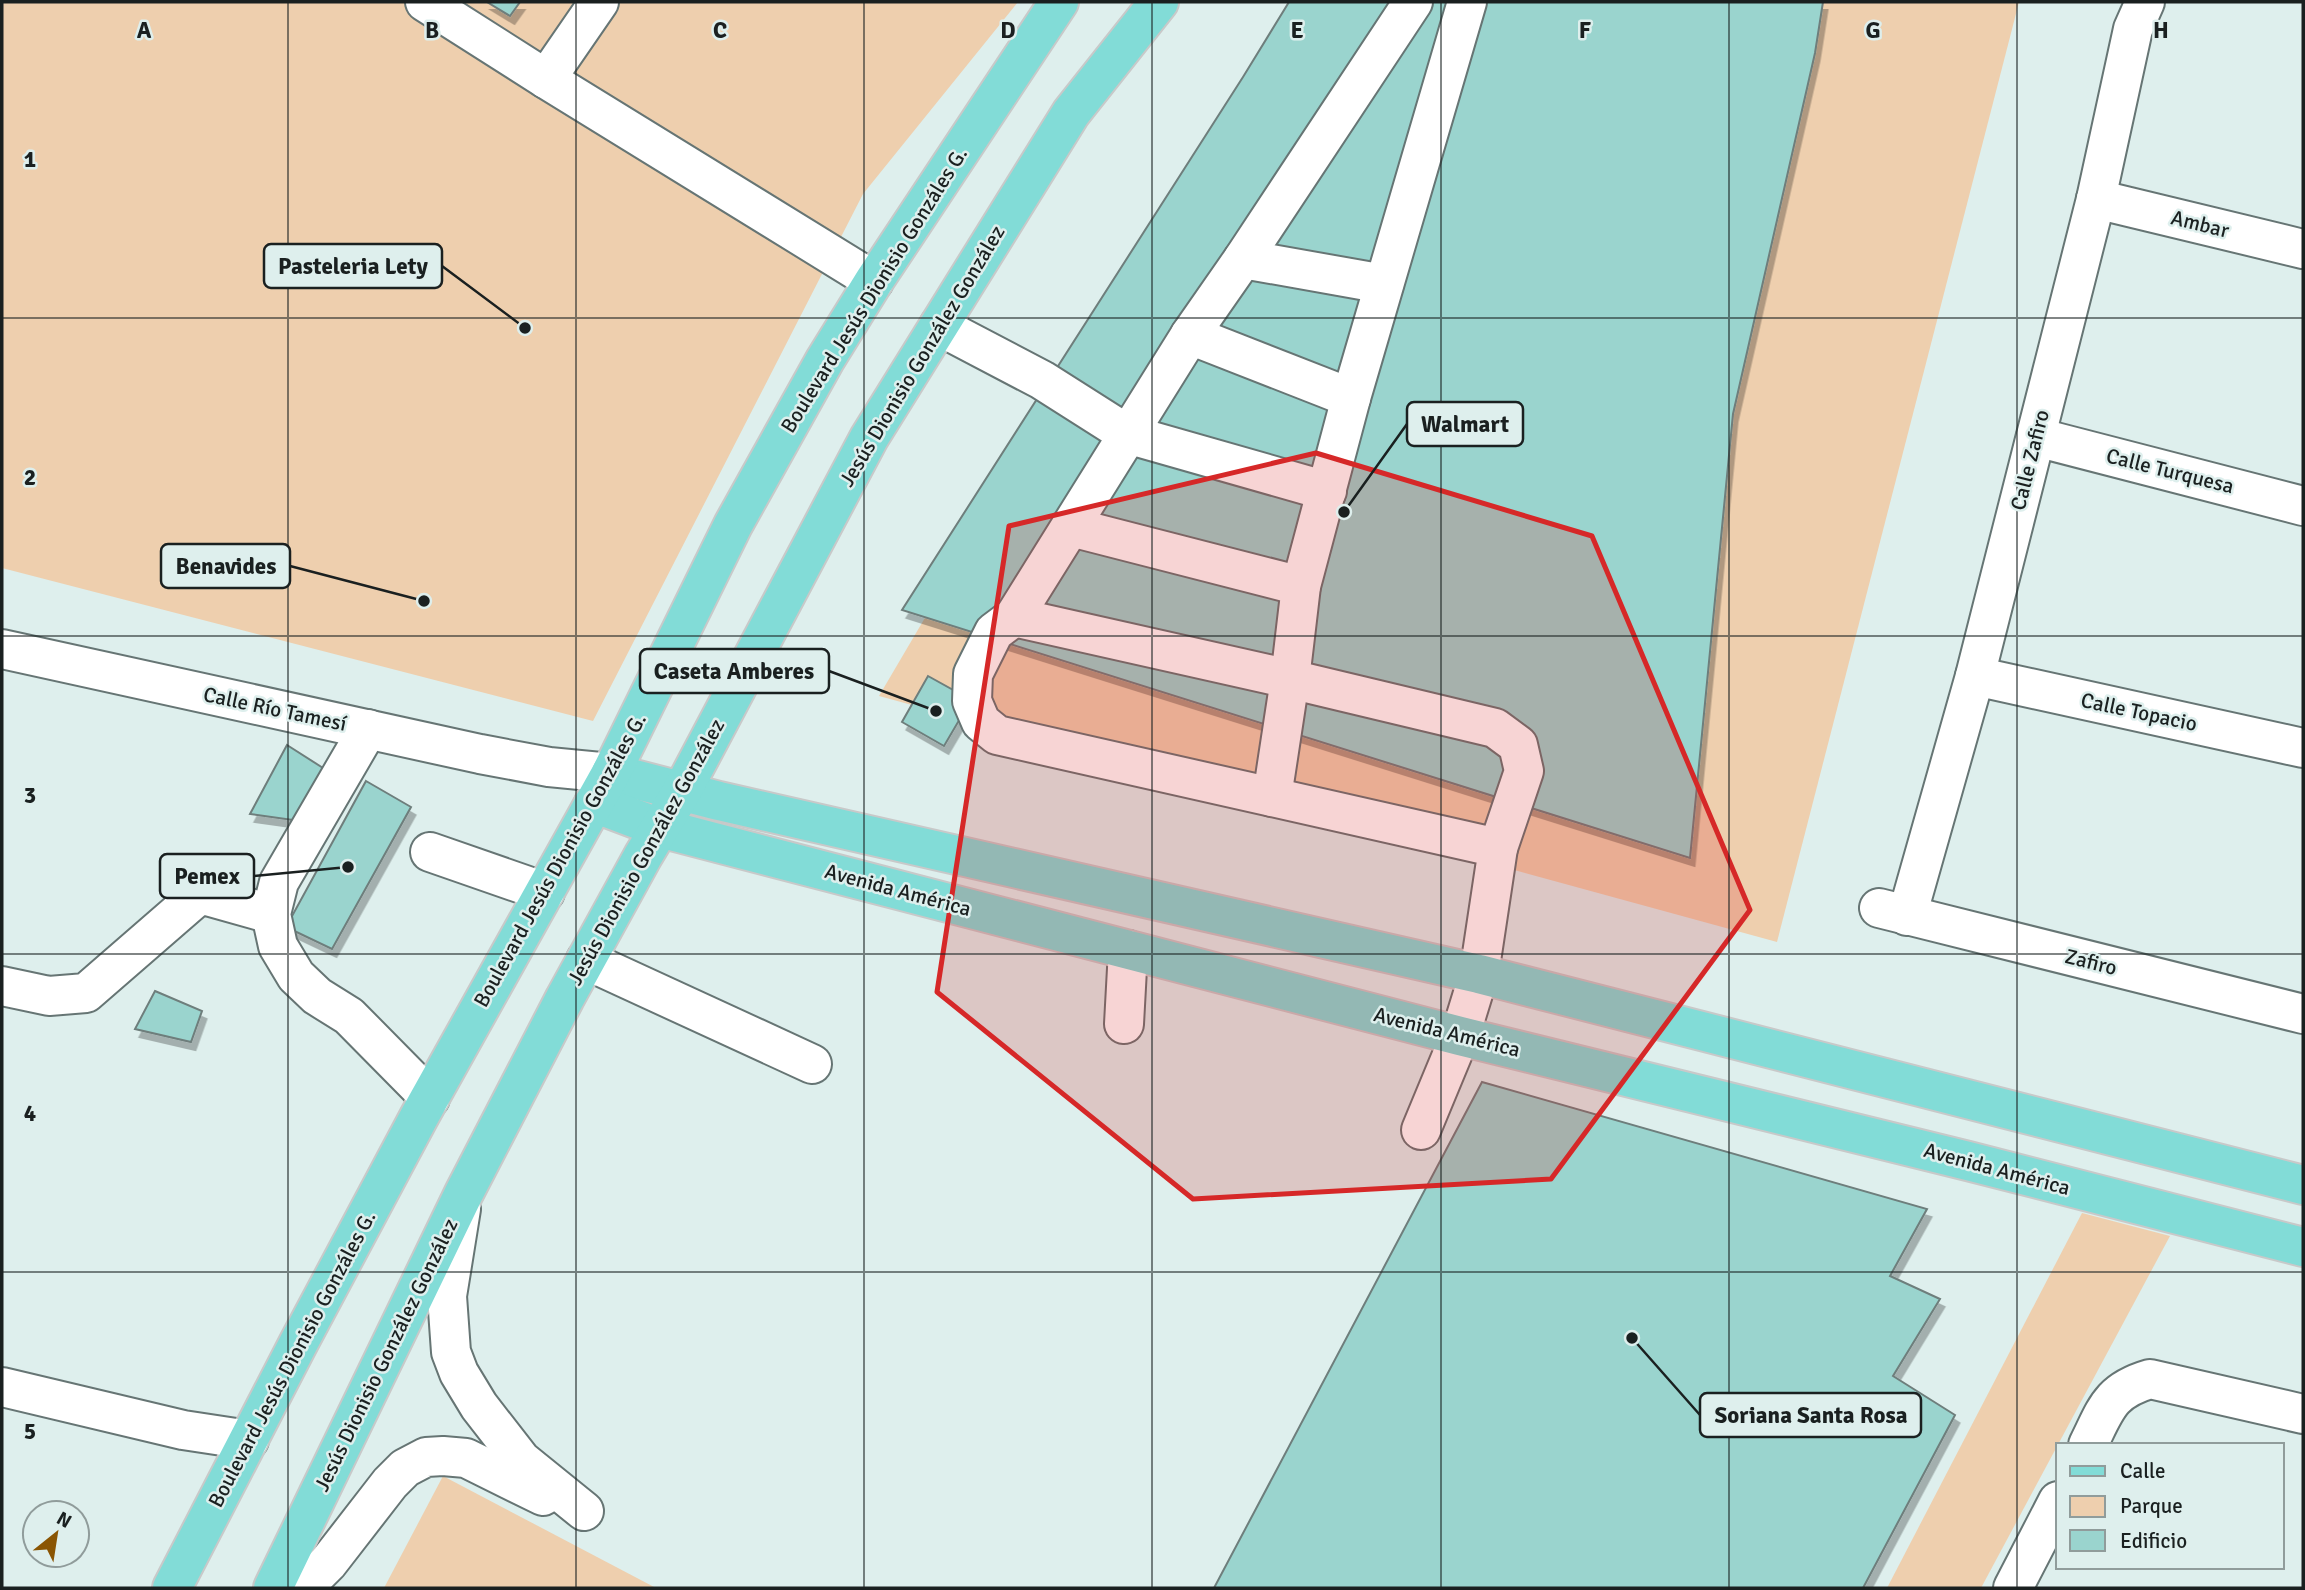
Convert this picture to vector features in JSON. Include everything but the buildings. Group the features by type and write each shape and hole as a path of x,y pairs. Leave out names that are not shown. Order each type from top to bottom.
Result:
{"main road":[{"name":"Boulevard Jesús Dionisio Gonzáles G.","path":"172,1588 430,1098 603,788 733,525 825,360 874,281 1059,2"},
{"name":"Jesús Dionisio González González","path":"273,1588 464,1194 586,960 682,791 869,438 1071,113 1159,2"},
{"path":"603,788 682,791 1479,974 2303,1185"},
{"name":"Avenida América","path":"603,788 660,828 1460,1036 2303,1247"},
{"path":"1994,1169 2010,1163 2019,1150 2019,1133 2005,1109"},
{"path":"2095,1195 2082,1182 2079,1164 2081,1156 2100,1133"}],"street":[{"path":"425,2 874,281"},
{"path":"546,79 599,2"},
{"path":"1413,2 1190,335 1014,617 994,632 973,674 972,701 981,722 997,735 1498,848"},
{"path":"1272,797 1301,586 1351,398 1467,2"},
{"name":"Calle Zafiro","path":"1893,912 1975,676 2096,199 2133,29 2145,2"},
{"name":"Ambar","path":"2096,199 2303,249"},
{"path":"1243,259 1384,285"},
{"path":"939,326 1042,380 1127,433 1327,491"},
{"path":"1190,335 1351,398"},
{"name":"Calle Turquesa","path":"2036,437 2303,506"},
{"path":"1071,527 1301,586"},
{"path":"1014,617 1495,728 1518,745 1524,771 1498,848 1479,974 1460,1036 1420,1130"},
{"name":"Calle Río Tamesí","path":"2,649 549,767 603,788"},
{"name":"Calle Topacio","path":"1975,676 2303,748"},
{"path":"368,729 279,881 271,914 278,946 296,975 317,996 349,1016 430,1098"},
{"path":"430,852 545,892"},
{"path":"2,986 49,996 86,993 200,894 271,914"},
{"name":"Zafiro","path":"1893,912 2303,1014"},
{"path":"1124,1024 1128,950"},
{"path":"586,960 812,1064"},
{"path":"303,1588 328,1563 390,1482 405,1468 426,1457 466,1458 562,1504 584,1511 522,1460 479,1406 459,1373 451,1352 447,1296 464,1194"},
{"path":"2089,1443 2107,1407 2120,1391 2150,1379 2303,1414"},
{"path":"2,1387 183,1430 249,1440"},
{"path":"2013,1588 2056,1505"}],"highlighted area":[{"path":"1316,453 1592,536 1750,910 1551,1179 1193,1199 937,992 1009,526"}],"green space":[{"path":"2,2 1018,2 863,194 593,721 2,568"},
{"path":"1308,2 2019,2 1777,942 879,696 1243,77"},
{"path":"2082,1213 2170,1236 2059,1443 2056,1443 2056,1448 1981,1588 1887,1588"},
{"path":"443,1476 656,1588 384,1588"}],"place":[{"name":"Pasteleria Lety","path":"525,328"},
{"name":"Walmart","path":"1344,512"},
{"name":"Benavides","path":"424,601"},
{"name":"Caseta Amberes","path":"936,711"},
{"name":"Pemex","path":"348,867"},
{"name":"Soriana Santa Rosa","path":"1632,1338"}]}
